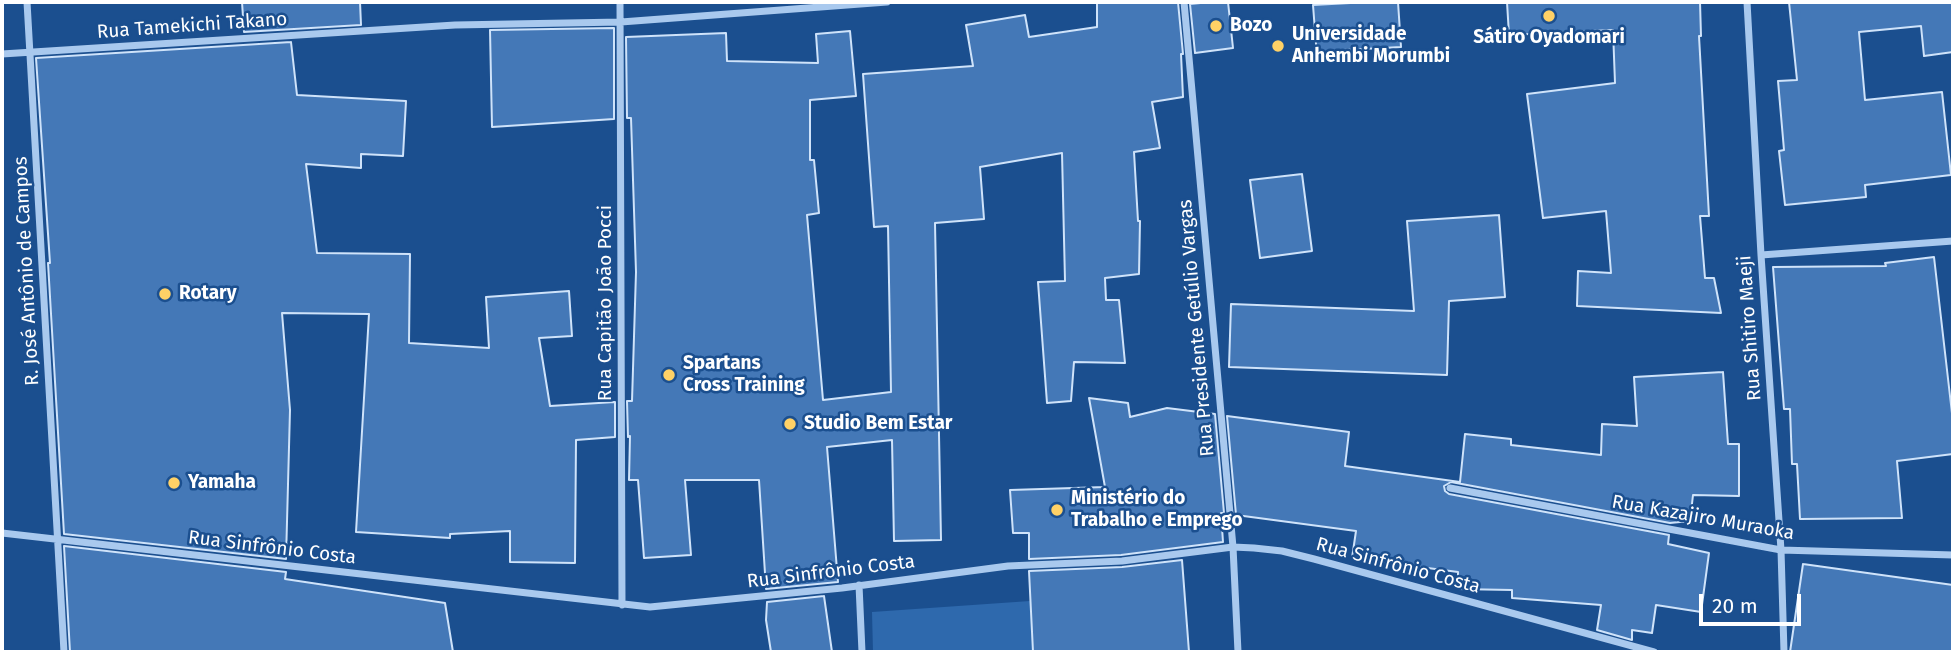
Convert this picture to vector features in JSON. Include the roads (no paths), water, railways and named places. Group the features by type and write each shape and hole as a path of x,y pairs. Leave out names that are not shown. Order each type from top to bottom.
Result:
{"street":[{"name":"R. José Antônio de Campos","path":"27,2 64,652"},
{"name":"Rua Capitão João Pocci","path":"620,2 622,605"},
{"name":"Rua Tamekichi Takano","path":"2,54 456,25 621,22 887,2"},
{"name":"Rua Presidente Getúlio Vargas","path":"1184,2 1233,547 1238,652"},
{"name":"Rua Shitiro Maeji","path":"1747,2 1781,550 1784,652"},
{"path":"1761,255 1953,241"},
{"name":"Rua Kazajiro Muraoka","path":"1450,488 1781,550 1953,555"},
{"name":"Rua Sinfrônio Costa","path":"2,533 650,607 842,588 1008,566 1122,561 1233,547 1293,554 1654,652"},
{"path":"859,584 862,652"}],"place":[{"name":"Sátiro Oyadomari","path":"1549,16"},
{"name":"Bozo","path":"1216,26"},
{"name":"Universidade Anhembi Morumbi","path":"1278,46"},
{"name":"Rotary","path":"165,294"},
{"name":"Spartans Cross Training","path":"669,375"},
{"name":"Studio Bem Estar","path":"790,424"},
{"name":"Yamaha","path":"174,483"},
{"name":"Ministério do Trabalho e Emprego","path":"1057,510"}]}
